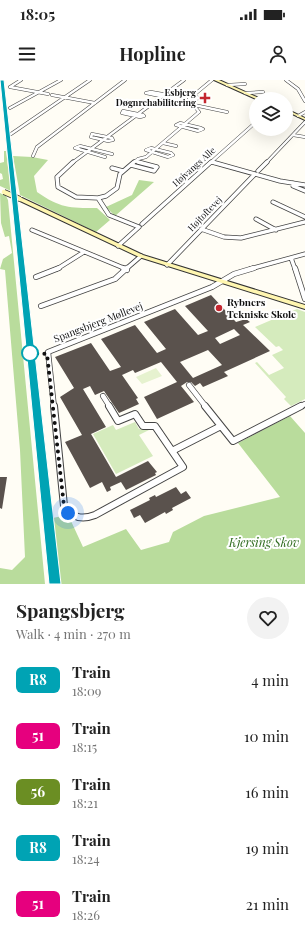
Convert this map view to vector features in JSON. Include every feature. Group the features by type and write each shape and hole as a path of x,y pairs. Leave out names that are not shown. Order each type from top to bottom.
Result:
{"street":[{"path":"21,80 10,87 48,94"},
{"path":"10,108 61,80"},
{"path":"11,134 90,80"},
{"path":"33,156 37,147 125,80"},
{"path":"184,80 60,172 56,182 58,187 71,196 86,199 106,196 117,188 118,176 123,171 138,158 146,157 156,150 199,112 190,101"},
{"path":"190,101 189,99 192,96 212,80"},
{"path":"216,80 249,94"},
{"path":"286,80 298,88 305,101"},
{"path":"227,85 244,84"},
{"path":"151,92 163,96 146,93 151,92"},
{"path":"52,95 95,103"},
{"path":"190,101 199,98 192,96"},
{"path":"148,100 155,102"},
{"path":"194,105 227,112"},
{"path":"149,106 156,107"},
{"path":"126,111 139,114 144,116 135,116 121,112 126,111"},
{"path":"298,116 304,113"},
{"path":"293,114 305,119"},
{"name":"Højtoftevej","path":"293,135 305,122"},
{"path":"176,124 185,124 201,128 202,130 182,127 176,124"},
{"name":"Højvangs Alle","path":"118,246 249,128"},
{"path":"95,134 107,137 113,140 103,140 90,136 95,134"},
{"path":"293,135 305,138"},
{"name":"Højtoftevej","path":"167,265 292,136"},
{"path":"163,143 176,146"},
{"path":"105,158 75,148 80,146 112,154"},
{"path":"147,149 173,155 168,157 152,153 148,152 147,149"},
{"path":"131,165 154,171 157,167 135,161"},
{"path":"212,162 305,185"},
{"path":"112,168 123,171"},
{"path":"293,183 293,186 305,191"},
{"path":"2,191 141,256 305,307"},
{"path":"98,198 109,215 140,225"},
{"path":"274,202 305,217"},
{"path":"256,220 276,230"},
{"path":"201,229 235,239 246,238 305,222"},
{"path":"32,230 127,270"},
{"path":"36,276 58,269 84,252"},
{"path":"222,282 234,274 305,254"},
{"path":"41,306 115,279 127,270 141,256"},
{"path":"292,258 305,299"},
{"name":"Spangsbjerg Møllevej","path":"103,396 118,421 135,414 143,426 155,426 183,467 87,518 78,518 68,513 64,506 48,352 222,282"},
{"path":"189,385 233,441 305,404"},
{"path":"172,451 221,426"}],"green space":[{"path":"4,151 6,151 11,191 0,186 0,180 3,179 2,174 0,173 0,163 4,162"},
{"path":"13,156 48,160 34,176 37,192 52,201 65,206 97,208 110,220 96,232 20,195"},
{"path":"139,180 154,182 115,216 106,207 132,195"},
{"path":"0,193 6,196 8,200 45,584 0,584 0,568 12,570 25,557 20,450 5,270 0,269 3,259 12,253 9,236 5,237 1,223"},
{"path":"297,309 305,312 305,399 291,406 284,399 286,397 255,363 257,362 269,375 284,368 272,355 283,350 279,346 276,347 255,327"},
{"path":"156,368 162,376 142,384 136,377"},
{"name":"Kjersing Skov","path":"290,416 305,433 305,584 60,584 53,518 62,516 71,521 83,547 126,529 141,550 169,542 173,532 204,516 280,497 238,443"},
{"path":"135,422 139,429 149,430 139,435 153,456 116,474 93,434 113,425 116,430"}],"building":[{"path":"211,295 236,322 246,319 250,322 243,325 270,351 224,372 228,376 203,387 200,383 195,386 191,382 187,382 181,386 194,402 157,419 144,397 177,382 161,362 135,373 133,370 122,375 138,398 136,399 139,404 119,413 104,391 95,395 90,386 83,389 106,427 91,434 116,477 148,461 157,472 155,473 156,475 126,490 121,482 110,487 111,490 107,492 102,482 90,488 65,442 82,435 60,397 74,388 55,357 91,343 110,371 121,367 101,339 135,325 157,353 166,349 144,322 175,309 198,335 208,331 185,306","holes":["234,329 240,335 220,344 215,338","208,350 222,365 193,378 180,362"]},
{"path":"0,477 7,477 2,509 0,508"},
{"path":"176,487 181,494 186,491 191,498 172,508 173,510 166,514 165,512 145,523 140,515 134,518 130,510 150,500 149,498 155,495 156,497"}],"railway":[{"path":"2,80 22,269"},
{"path":"22,268 36,407"},
{"path":"36,406 55,584"}],"train":[{"name":"R8","path":"2,80 55,584"}],"place":[{"name":"Esbjerg Døgnrehabilitering","path":"205,98"},
{"name":"Rybners Tekniske Skole","path":"219,308"}],"route":[{"path":"30,353 47,354 64,506 68,513"}]}
